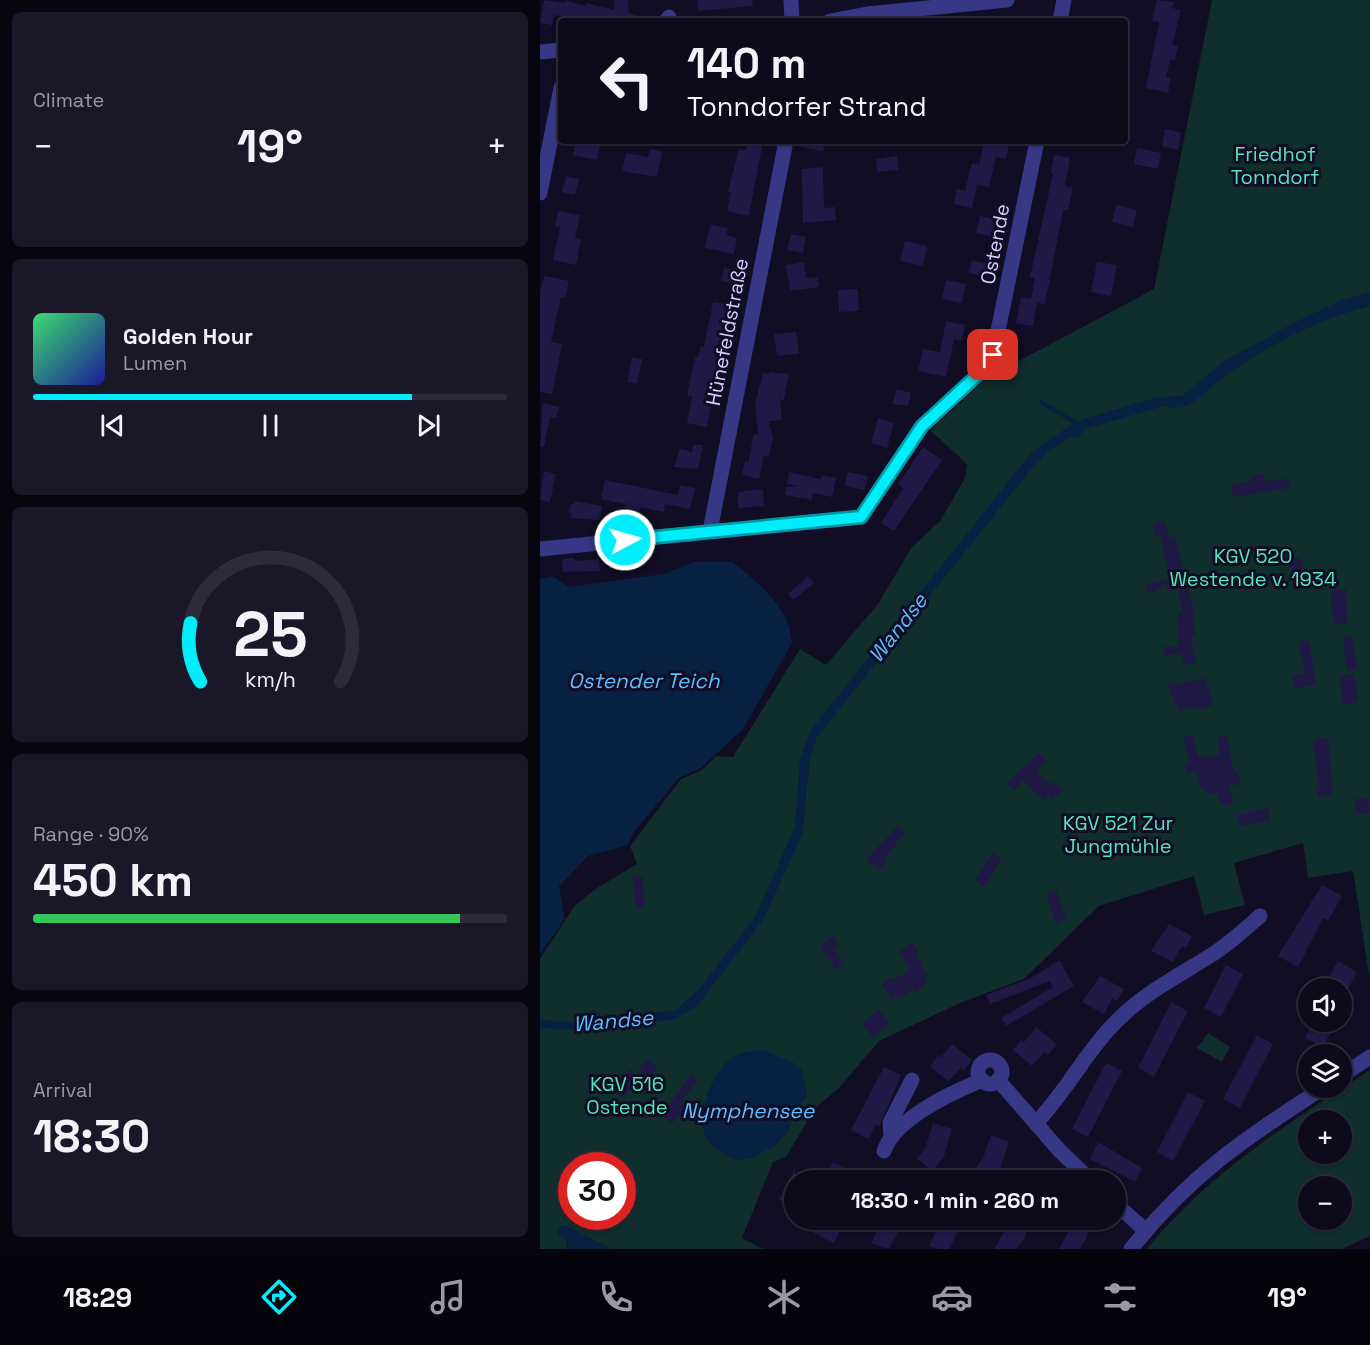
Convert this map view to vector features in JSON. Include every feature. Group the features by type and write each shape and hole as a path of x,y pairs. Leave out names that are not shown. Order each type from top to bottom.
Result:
{"street":[{"path":"791,0 792,18"},
{"path":"846,18 1008,0"},
{"path":"1061,18 1064,0"},
{"path":"540,52 558,50"},
{"path":"540,193 558,103"},
{"name":"Hünefeldstraße","path":"710,531 785,144"},
{"name":"Ostende","path":"710,531 861,517 922,426 984,369 993,355 1036,144"},
{"path":"540,549 710,531"},
{"path":"1036,1123 1050,1108 1094,1047 1122,1016 1175,976 1231,941 1260,916"},
{"path":"1352,1069 1370,1057"},
{"path":"912,1080 890,1124 887,1144 923,1110 982,1080 978,1074 980,1066 985,1061 992,1060 1000,1067 1002,1074 998,1080 1081,1170"},
{"path":"1131,1249 1187,1185 1214,1162 1308,1098"},
{"path":"1126,1213 1146,1231"}],"green space":[{"path":"1212,0 1370,0 1370,981 1353,871 1308,878 1303,843 1234,863 1245,905 1204,915 1194,876 1099,906 1024,979 960,1003 879,1041 838,1089 816,1107 786,1157 773,1162 742,1238 763,1249 611,1249 573,1230 636,1230 636,1152 558,1152 558,1230 571,1230 566,1241 568,1249 540,1249 540,959 575,905 597,888 637,864 630,846 681,779 702,770 716,756 733,757 800,649 826,665 878,604 912,547 940,521 965,478 967,464 931,431 987,378 1154,289","holes":["807,1093 794,1109 789,1130 735,1161"]},
{"path":"1208,1033 1230,1047 1222,1062 1197,1048"},
{"path":"1370,1070 1370,1236 1342,1249 1147,1249 1196,1196 1251,1151 1298,1118 1298,1164 1352,1164 1352,1110 1310,1110 1328,1098 1352,1098 1352,1082"}],"water":[{"name":"Wandse","path":"1370,292 1370,306 1329,319 1289,337 1232,371 1186,406 1172,408 1164,406 1085,429 1078,437 1071,437 1050,450 1028,473 817,737 810,760 802,835 763,920 697,1006 673,1020 623,1023 588,1030 540,1028 540,1020 583,1023 633,1013 675,1011 699,989 755,917 795,827 800,758 811,730 1032,452 1071,425 1084,419 1154,398 1182,396 1223,362 1286,327 1339,301"},
{"name":"Ostender Teich","path":"694,562 733,562 763,588 779,607 786,618 792,643 743,729 701,768 679,778 634,832 628,845 588,856 559,886 565,919 540,954 540,579 553,576 568,587 664,574"},
{"name":"Nymphensee","path":"763,1050 796,1064 802,1070 807,1093 794,1109 789,1130 777,1144 752,1158 735,1161 709,1141 704,1132 703,1110 710,1087 728,1061 740,1054"},
{"path":"558,1230 574,1230 611,1249 568,1249 566,1241 557,1233"}],"building":[{"path":"544,0 565,3 566,1 586,6 586,3 614,10 614,0 628,0 629,13 638,16 567,18 554,15 552,25 540,23"},
{"path":"697,0 752,0 753,6 698,11"},
{"path":"1157,0 1174,2 1172,8 1181,10 1172,45 1178,46 1175,60 1170,60 1166,77 1171,78 1168,93 1146,88 1159,22 1152,21"},
{"path":"1165,129 1181,132 1178,150 1162,146"},
{"path":"575,144 600,144 597,160 573,155"},
{"path":"747,144 762,144 749,216 727,211 731,192 728,192 739,149 746,150"},
{"path":"795,144 824,144 823,151 795,146"},
{"path":"983,144 1009,144 1006,159 996,157 989,187 977,184 972,208 954,204 957,189 965,191 972,163 979,165"},
{"path":"1137,148 1161,153 1158,169 1134,164"},
{"path":"650,149 662,151 657,177 622,171 626,153 648,157"},
{"path":"1054,155 1070,158 1065,186 1073,188 1068,210 1063,210 1045,304 1037,303 1033,326 1016,323 1021,297 1031,299 1035,278 1030,277 1053,174 1051,173"},
{"path":"897,156 899,170 877,172 876,159"},
{"path":"823,167 824,208 835,207 836,220 803,223 802,169"},
{"path":"566,176 579,179 575,195 562,192"},
{"path":"1116,205 1137,210 1133,227 1112,222"},
{"path":"558,211 580,215 575,238 581,240 576,265 553,260 560,227 555,226"},
{"path":"980,216 998,220 994,237 976,233"},
{"path":"710,224 728,228 726,235 737,238 734,254 705,248"},
{"path":"791,234 806,237 803,253 787,250"},
{"path":"905,241 927,246 923,266 900,261"},
{"path":"972,260 986,263 983,276 969,273"},
{"path":"804,262 806,278 818,277 819,287 790,291 786,265"},
{"path":"1097,262 1117,265 1111,296 1091,292"},
{"path":"724,268 740,271 737,284 721,281"},
{"path":"544,276 569,281 565,298 561,297 551,342 562,344 552,394 540,392 540,292"},
{"path":"946,280 966,284 962,303 942,299"},
{"path":"858,289 859,311 839,312 838,290"},
{"path":"713,302 729,305 707,427 687,423 692,396 687,395 695,357 698,358 701,346 704,347"},
{"path":"946,321 965,325 962,341 954,339 946,377 918,371 923,349 940,352"},
{"path":"796,332 799,354 777,356 774,334"},
{"path":"632,357 642,359 637,384 627,382"},
{"path":"770,372 789,374 784,400 781,400 779,387 782,420 769,421 773,438 769,457 764,456 759,479 742,475 745,461 748,462 754,434 758,435 755,404 763,373 769,374"},
{"path":"897,389 911,393 908,406 892,404"},
{"path":"543,403 559,407 556,418 550,417 544,447 540,447"},
{"path":"878,418 894,423 887,448 871,443"},
{"path":"693,445 703,445 698,469 674,467 680,449 692,452"},
{"path":"923,447 942,460 894,531 881,523 903,488 898,484"},
{"path":"544,471 556,474 550,502 540,500"},
{"path":"789,472 821,479 822,475 836,478 832,497 813,493 812,500 785,495 787,487 797,486 787,484"},
{"path":"848,472 868,476 865,490 845,486"},
{"path":"1264,474 1265,481 1288,479 1289,488 1233,497 1231,485 1251,481 1250,476"},
{"path":"605,480 678,495 680,485 695,488 690,509 665,504 664,512 641,507 639,512 624,508 625,504 601,499"},
{"path":"763,489 764,506 738,508 738,492"},
{"path":"574,501 602,506 599,520 571,518 572,514 569,513"},
{"path":"1164,520 1170,539 1175,538 1193,607 1195,636 1190,637 1196,662 1184,665 1181,654 1164,655 1163,647 1179,646 1178,614 1183,613 1178,589 1167,591 1166,583 1150,594 1145,587 1151,583 1170,579 1160,535 1156,536 1153,526"},
{"path":"1301,557 1304,576 1292,577 1289,559"},
{"path":"574,558 575,561 599,559 600,571 563,572 562,559"},
{"path":"808,576 814,583 793,600 788,594"},
{"path":"1331,589 1346,589 1347,623 1336,625 1331,610"},
{"path":"1352,636 1357,669 1347,670 1343,638"},
{"path":"1309,641 1316,684 1295,688 1293,676 1305,674 1299,642"},
{"path":"1354,674 1358,702 1343,704 1340,676"},
{"path":"1205,678 1213,705 1179,710 1168,686"},
{"path":"1192,735 1198,758 1220,754 1217,738 1227,736 1234,773 1238,772 1240,784 1228,786 1233,802 1222,806 1218,793 1205,793 1203,786 1200,787 1196,771 1187,773 1185,763 1190,762 1183,738"},
{"path":"1328,738 1333,794 1318,797 1316,787 1319,787 1313,740"},
{"path":"1039,753 1046,760 1036,772 1051,785 1054,782 1063,789 1053,799 1048,795 1043,800 1023,780 1014,790 1007,783"},
{"path":"1369,797 1370,812 1356,814 1355,799"},
{"path":"1268,808 1270,820 1239,826 1237,815"},
{"path":"898,826 905,833 884,858 887,861 880,869 874,866 866,859"},
{"path":"993,853 1001,858 985,887 975,880"},
{"path":"633,876 642,876 645,908 636,907"},
{"path":"1322,885 1342,896 1328,921 1323,918 1298,967 1278,956"},
{"path":"1056,890 1066,919 1056,924 1046,894"},
{"path":"1169,924 1192,936 1186,948 1182,946 1173,962 1151,951"},
{"path":"833,936 839,946 835,949 844,964 836,969 821,947"},
{"path":"912,943 918,952 915,955 928,976 924,979 927,983 915,992 913,989 898,999 896,996 892,999 882,984 893,977 895,980 910,969 899,952"},
{"path":"1059,960 1074,986 1006,1026 1001,1018 1053,987 1050,981 990,1004 986,995 1031,978"},
{"path":"1338,961 1357,972 1352,981 1352,978 1328,978"},
{"path":"1226,965 1243,974 1221,1017 1204,1008"},
{"path":"1100,976 1124,989 1117,1001 1112,998 1104,1014 1082,1002"},
{"path":"1171,1002 1188,1011 1154,1077 1138,1068"},
{"path":"879,1010 890,1024 873,1037 862,1023"},
{"path":"1036,1027 1057,1044 1048,1055 1044,1052 1032,1066 1013,1050 1021,1040 1024,1042"},
{"path":"1308,1032 1331,1032 1325,1044 1317,1044 1305,1038"},
{"path":"1257,1035 1273,1044 1240,1108 1223,1099"},
{"path":"952,1044 972,1060 964,1070 961,1068 948,1081 930,1067 938,1055 941,1057"},
{"path":"647,1059 658,1067 650,1078 639,1069"},
{"path":"1106,1063 1122,1071 1088,1137 1072,1129"},
{"path":"884,1067 901,1075 879,1127 875,1125 869,1139 851,1130"},
{"path":"629,1069 638,1076 623,1098 613,1090"},
{"path":"691,1074 698,1079 681,1102 690,1109 684,1117 681,1115 672,1123 661,1116"},
{"path":"1188,1092 1205,1101 1173,1161 1157,1152"},
{"path":"933,1123 952,1129 944,1156 934,1170 917,1159 926,1146"},
{"path":"991,1135 1009,1142 999,1170 975,1170 983,1158"},
{"path":"1098,1142 1142,1168 1135,1182 1126,1177 1126,1170 1112,1170 1090,1159"},
{"path":"833,1162 849,1170 829,1170"},
{"path":"784,1190 784,1202 779,1200"},
{"path":"816,1230 840,1230 834,1243 814,1233"},
{"path":"878,1230 899,1230 889,1249 871,1243"},
{"path":"937,1230 959,1230 949,1249 936,1249 929,1246"},
{"path":"1005,1230 1027,1230 1017,1249 994,1249"},
{"path":"1069,1230 1089,1230 1080,1249 1059,1249"}],"waterway":[{"path":"1041,402 1078,424"}],"route":[{"path":"625,540 861,517 867,512 884,480 922,426 984,369 993,355"}],"park label":[{"name":"Friedhof Tonndorf","path":"1275,166"},
{"name":"KGV 520 Westende v. 1934","path":"1253,568"},
{"name":"KGV 521 Zur Jungmühle","path":"1118,834"},
{"name":"KGV 516 Ostende","path":"627,1096"}]}
